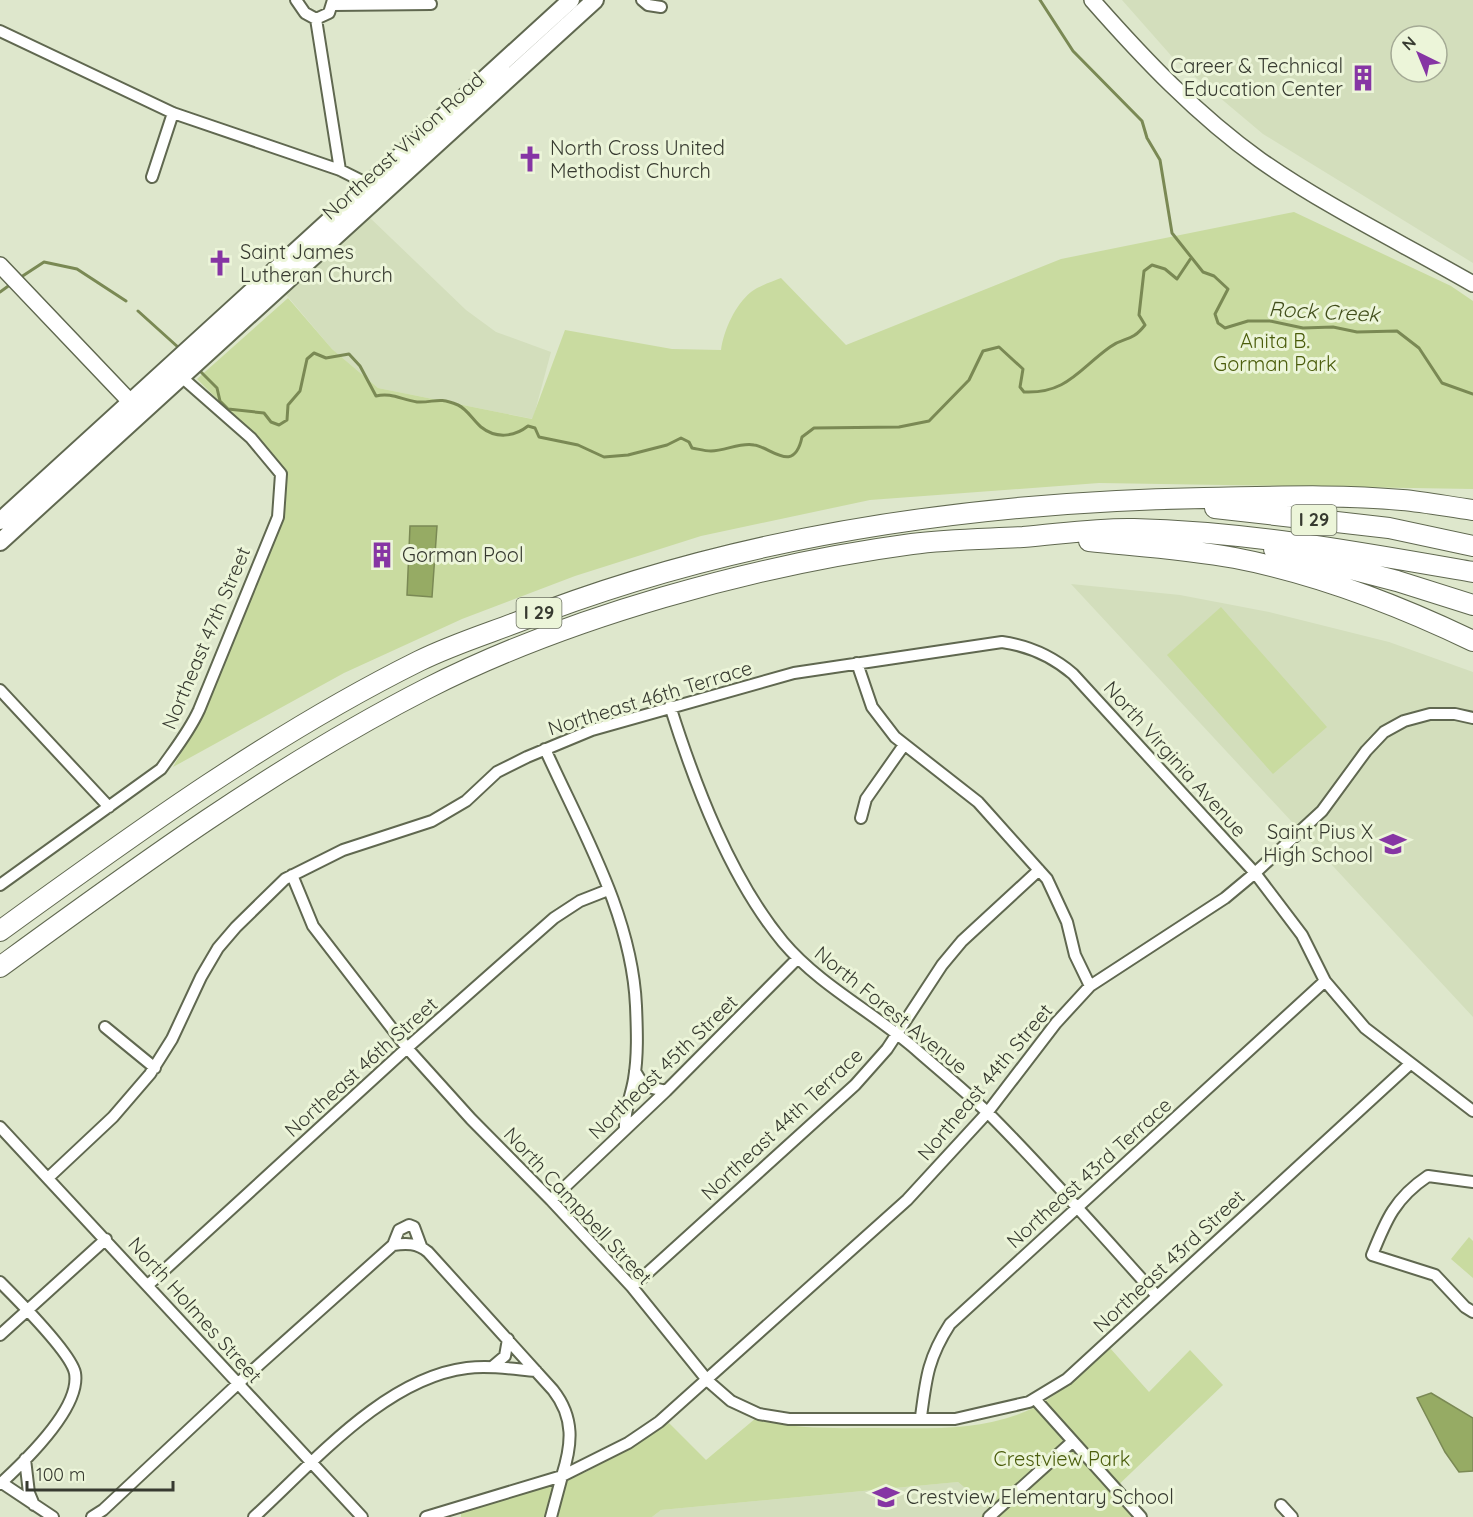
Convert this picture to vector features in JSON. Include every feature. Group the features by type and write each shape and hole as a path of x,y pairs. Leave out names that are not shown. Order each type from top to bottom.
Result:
{"highway":[{"path":"1153,499 1293,497 1389,500 1473,510"},
{"name":"I 29","path":"0,932 99,859 292,729 422,660 585,595 677,567 814,535 986,510 1153,499 1389,528 1473,546"},
{"name":"I 29","path":"0,968 220,810 310,754 430,687 522,646 606,616 693,591 803,564 913,544 1130,529 1228,534 1308,542 1473,572"},
{"path":"1228,534 1473,605"},
{"path":"1042,535 1235,558 1288,571 1388,603 1473,640"}],"main road":[{"name":"Northeast Vivion Road","path":"0,521 176,372 372,192 571,0"},
{"name":"Northeast Vivion Road","path":"372,192 595,0"},
{"path":"551,40 553,16"},
{"name":"Northeast Vivion Road","path":"0,542 136,408"}],"street":[{"path":"296,0 300,8 316,19 340,170"},
{"path":"642,0 648,5 661,7 657,0"},
{"path":"1092,0 1149,65 1226,134 1304,189 1473,284"},
{"path":"316,19 329,13 333,2 431,4"},
{"path":"0,31 173,113 340,170 372,192"},
{"path":"152,177 173,113"},
{"path":"10,275 136,408"},
{"name":"Northeast 47th Street","path":"0,885 161,769 189,731 278,517 281,474 250,438 176,372"},
{"name":"Northeast 46th Terrace","path":"48,1178 113,1117 154,1068 218,948 236,927 285,879 292,875 343,850 432,821 466,801 497,772 545,749 592,730 670,706 794,674 857,663 1002,642 1035,650"},
{"name":"North Virginia Avenue","path":"1035,650 1073,674 1255,873 1302,935 1325,981 1365,1028 1473,1111"},
{"path":"857,663 872,707 882,723 904,745 978,802 1050,885 1067,922 1076,955 1090,986"},
{"path":"0,690 109,807"},
{"name":"North Forest Avenue","path":"670,706 692,773 724,844 770,924 798,958 898,1033 987,1113 1078,1208 1157,1296"},
{"name":"Northeast 44th Street","path":"562,1476 643,1433 708,1381 907,1200 987,1113 1056,1023 1090,986 1225,898 1255,873 1322,811 1366,751 1384,732 1404,721 1430,714 1455,714 1473,718"},
{"path":"861,818 866,799 904,745"},
{"path":"545,749 619,916 632,972 637,1035 635,1071 624,1112 625,1128"},
{"name":"Northeast 44th Terrace","path":"632,1287 855,1085 898,1033 942,965 962,940 1038,870"},
{"name":"North Campbell Street","path":"292,875 313,927 407,1048 471,1119 632,1287 708,1381 738,1405 774,1418 921,1417"},
{"name":"Northeast 46th Street","path":"148,1285 407,1048 554,918 580,901 608,890"},
{"name":"Northeast 45th Street","path":"551,1200 666,1091 798,958"},
{"name":"Northeast 43rd Terrace","path":"921,1417 927,1374 935,1348 950,1324 1325,981"},
{"path":"105,1027 154,1068"},
{"name":"Northeast 43rd Street","path":"921,1417 954,1419 1035,1400 1067,1379 1410,1064"},
{"path":"635,1071 644,1086 666,1091"},
{"name":"North Holmes Street","path":"0,1127 362,1517"},
{"path":"1473,1182 1428,1176 1409,1188 1395,1203 1372,1255 1436,1275 1465,1307 1473,1312"},
{"path":"92,1517 103,1510 238,1384 393,1245 399,1230 409,1226 414,1227 421,1246 562,1401 571,1432 551,1517"},
{"path":"0,1335 106,1239"},
{"path":"393,1245 408,1243 421,1246"},
{"path":"0,1282 64,1351 75,1373 72,1393 66,1410 25,1459 1,1483 53,1517"},
{"path":"492,1367 505,1356 508,1339"},
{"path":"254,1517 371,1410 407,1387 438,1374 464,1368 492,1367 536,1371"},
{"path":"1035,1400 1141,1517"},
{"path":"989,1517 1072,1442"},
{"path":"25,1459 28,1493 34,1506"},
{"path":"426,1517 562,1476"},
{"path":"1281,1505 1292,1517"}],"shaded area":[{"path":"1122,0 1473,0 1473,263 1263,134 1175,60"},
{"path":"367,215 466,310 496,332 551,352 533,419 378,388 332,349 283,291"},
{"path":"410,526 437,526 432,597 407,595"},
{"name":"Saint Pius X High School","path":"1071,584 1180,595 1269,612 1389,642 1473,672 1473,1017"},
{"path":"1431,1393 1473,1418 1473,1471 1459,1472 1445,1452 1417,1398"},
{"name":"Crestview Elementary School","path":"958,1482 990,1508 980,1517 652,1517 661,1510"}],"green space":[{"name":"Anita B. Gorman Park","path":"1294,212 1451,286 1473,301 1473,489 1099,483 870,500 701,536 575,576 462,619 344,673 173,767 197,725 268,557 263,552 278,517 281,474 234,416 197,379 288,298 332,349 378,388 532,419 565,330 672,349 721,350 731,318 745,297 758,288 781,278 846,345 1061,259"},
{"path":"1221,607 1327,727 1273,774 1167,655"},
{"path":"1469,1237 1473,1241 1473,1278 1451,1259"},
{"name":"Crestview Park","path":"1110,1348 1149,1392 1190,1350 1223,1385 1111,1492 1133,1517 980,1517 989,1508 958,1482 661,1510 652,1517 461,1517 461,1510 586,1472 669,1423 706,1460 756,1418 785,1425 829,1428 934,1428 993,1422 1031,1409 1052,1397"}],"waterway":[{"name":"Rock Creek","path":"1040,0 1073,51 1142,121 1147,138 1160,160 1172,233 1203,272 1214,276 1228,289 1215,314 1218,323 1225,328 1248,321 1270,321 1303,328 1333,327 1357,332 1397,331 1419,348 1442,383 1473,394"},
{"path":"199,370 217,388 220,401 228,409 264,413 271,422 279,425 287,420 288,405 300,391 307,359 314,353 326,358 349,354 360,366 376,396 392,396 417,402 441,400 451,402 461,407 481,427 499,435 511,434 528,426 535,428 539,437 578,445 604,457 628,455 667,445 681,438 689,442 692,448 716,451 749,444 788,457 794,455 802,437 814,428 899,427 929,421 969,380 983,351 999,347 1023,369 1020,387 1024,392 1039,392 1062,384 1110,347 1132,337 1145,325 1139,315 1144,271 1152,265 1165,269 1177,279 1191,258"},
{"path":"18,279 44,262 77,269 126,301"},
{"path":"0,292 11,284"},
{"path":"138,311 179,348"}],"place":[{"name":"Career & Technical Education Center","path":"1363,78"},
{"name":"North Cross United Methodist Church","path":"530,159"},
{"name":"Saint James Lutheran Church","path":"220,263"},
{"name":"Gorman Pool","path":"382,555"},
{"name":"Saint Pius X High School","path":"1393,844"},
{"name":"Crestview Elementary School","path":"886,1497"}]}
